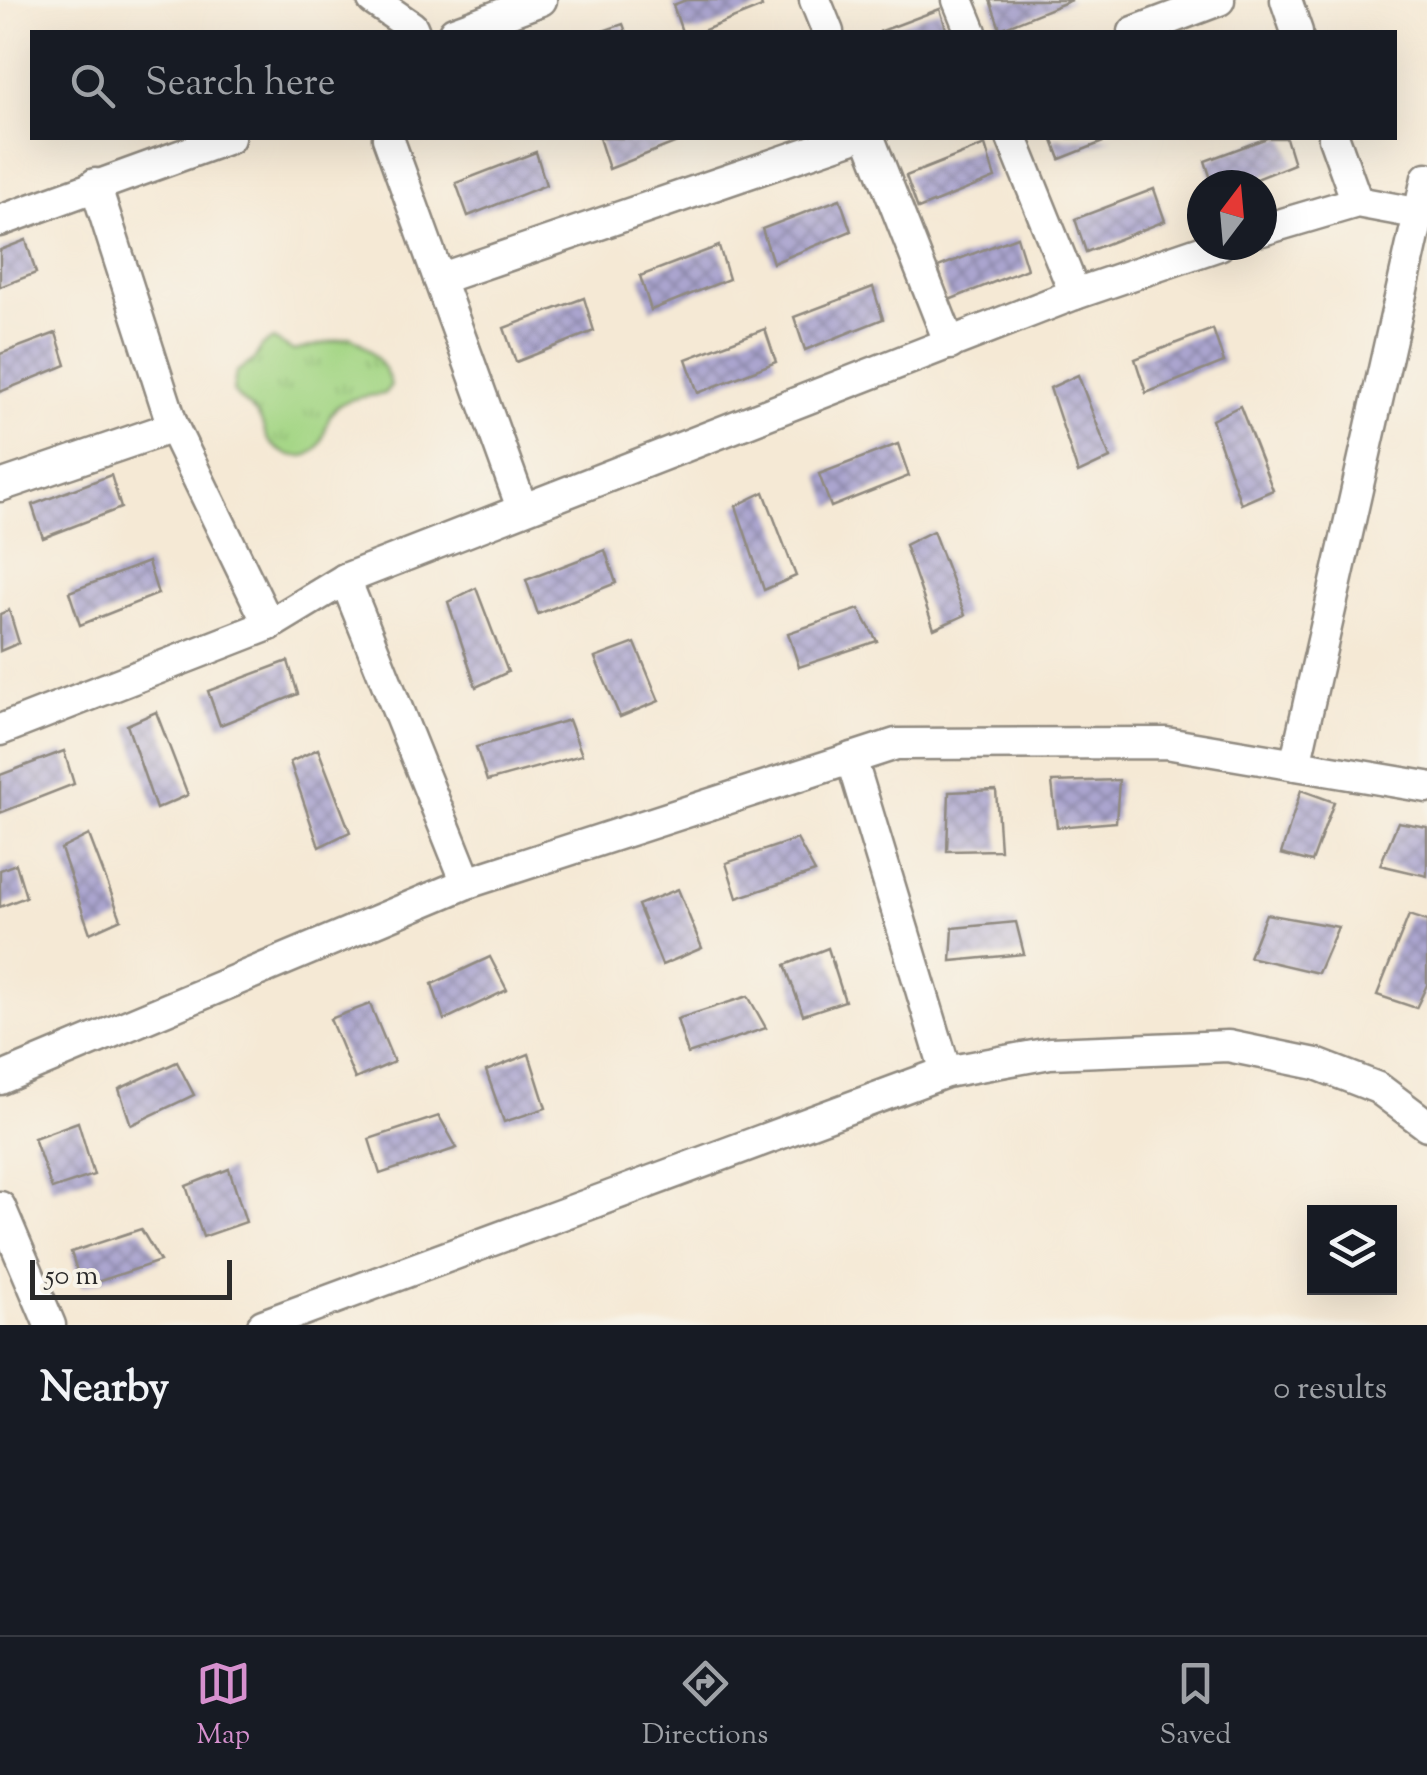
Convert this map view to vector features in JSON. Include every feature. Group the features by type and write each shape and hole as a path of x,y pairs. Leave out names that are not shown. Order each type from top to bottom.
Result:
{"street":[{"path":"373,0 413,30"},
{"path":"459,30 541,0"},
{"path":"815,0 827,30"},
{"path":"958,0 970,30"},
{"path":"1139,30 1218,0"},
{"path":"1286,0 1296,30"},
{"path":"0,221 223,140"},
{"path":"389,140 522,508"},
{"path":"439,279 846,140"},
{"path":"870,140 950,344"},
{"path":"1013,140 1075,294"},
{"path":"1335,140 1357,202"},
{"path":"1295,766 1422,214 1427,178"},
{"path":"95,184 173,427 268,625"},
{"path":"1277,226 1357,202 1422,214"},
{"path":"0,730 268,625 345,579 522,508 1075,294 1187,256"},
{"path":"0,486 173,427"},
{"path":"345,579 466,883"},
{"path":"0,1079 466,883 896,744 1166,744 1427,787"},
{"path":"851,758 946,1072"},
{"path":"263,1325 946,1072 1050,1053 1228,1046 1316,1064 1378,1088 1427,1125"},
{"path":"0,1207 50,1325"}],"green space":[{"path":"350,337 376,357 391,385 384,394 338,406 313,452 293,456 280,450 267,439 257,415 233,391 236,372 253,361 262,346 273,339 294,351"}],"building":[{"path":"686,0 760,0 762,7 705,30 681,30 673,5"},
{"path":"990,0 1072,0 1000,29"},
{"path":"940,9 946,30 884,30"},
{"path":"600,140 682,140 609,169"},
{"path":"1053,140 1108,140 1060,159"},
{"path":"1262,140 1287,140 1294,164 1277,171 1208,170 1205,161"},
{"path":"985,145 995,178 918,209 906,176"},
{"path":"536,152 546,185 468,216 456,183"},
{"path":"1154,189 1165,221 1086,252 1075,219"},
{"path":"840,199 851,231 773,263 762,229"},
{"path":"1017,237 1027,269 949,300 938,267"},
{"path":"26,240 36,273 0,287 0,250"},
{"path":"719,246 729,279 651,310 640,276"},
{"path":"873,287 883,319 805,350 794,317"},
{"path":"584,298 594,331 516,362 504,328"},
{"path":"765,329 776,362 698,393 686,359"},
{"path":"1213,329 1224,362 1146,393 1135,359"},
{"path":"56,333 66,365 0,392 0,354"},
{"path":"1078,375 1110,458 1078,473 1050,388"},
{"path":"1240,406 1273,490 1241,504 1212,420"},
{"path":"898,444 909,476 831,507 819,474"},
{"path":"111,475 121,508 43,538 32,505"},
{"path":"764,492 796,576 764,590 736,506"},
{"path":"933,531 965,615 934,629 905,545"},
{"path":"605,550 616,583 538,614 526,580"},
{"path":"148,562 158,594 80,625 69,592"},
{"path":"476,588 508,672 476,687 448,602"},
{"path":"859,609 877,641 799,667 788,633"},
{"path":"9,610 19,643 0,651 0,614"},
{"path":"635,643 659,701 620,717 595,658"},
{"path":"288,661 298,694 220,725 208,691"},
{"path":"156,712 188,795 156,809 127,725"},
{"path":"569,720 582,755 487,781 476,747"},
{"path":"318,749 350,832 319,847 290,762"},
{"path":"64,751 74,784 0,813 0,775"},
{"path":"1119,780 1116,822 1057,827 1052,782"},
{"path":"996,790 1000,850 947,851 949,792"},
{"path":"1301,790 1334,802 1312,862 1281,854"},
{"path":"1398,822 1427,827 1427,876 1380,865"},
{"path":"89,835 121,919 90,933 61,849"},
{"path":"797,839 815,872 737,898 726,863"},
{"path":"16,864 26,897 0,907 0,870"},
{"path":"678,889 702,948 662,965 638,905"},
{"path":"1266,914 1338,927 1318,973 1249,957"},
{"path":"1409,915 1427,921 1427,985 1416,1008 1377,995"},
{"path":"1016,922 1024,954 951,961 953,928"},
{"path":"828,948 845,1001 803,1015 785,965"},
{"path":"490,957 507,990 444,1020 432,984"},
{"path":"748,996 766,1028 688,1054 677,1019"},
{"path":"370,1004 394,1062 355,1079 330,1019"},
{"path":"529,1054 546,1108 504,1122 486,1071"},
{"path":"177,1062 194,1095 131,1125 119,1089"},
{"path":"439,1116 457,1148 380,1174 369,1139"},
{"path":"78,1122 94,1175 52,1189 34,1138"},
{"path":"229,1169 246,1222 203,1237 186,1186"},
{"path":"141,1229 160,1261 82,1287 71,1252"}]}
